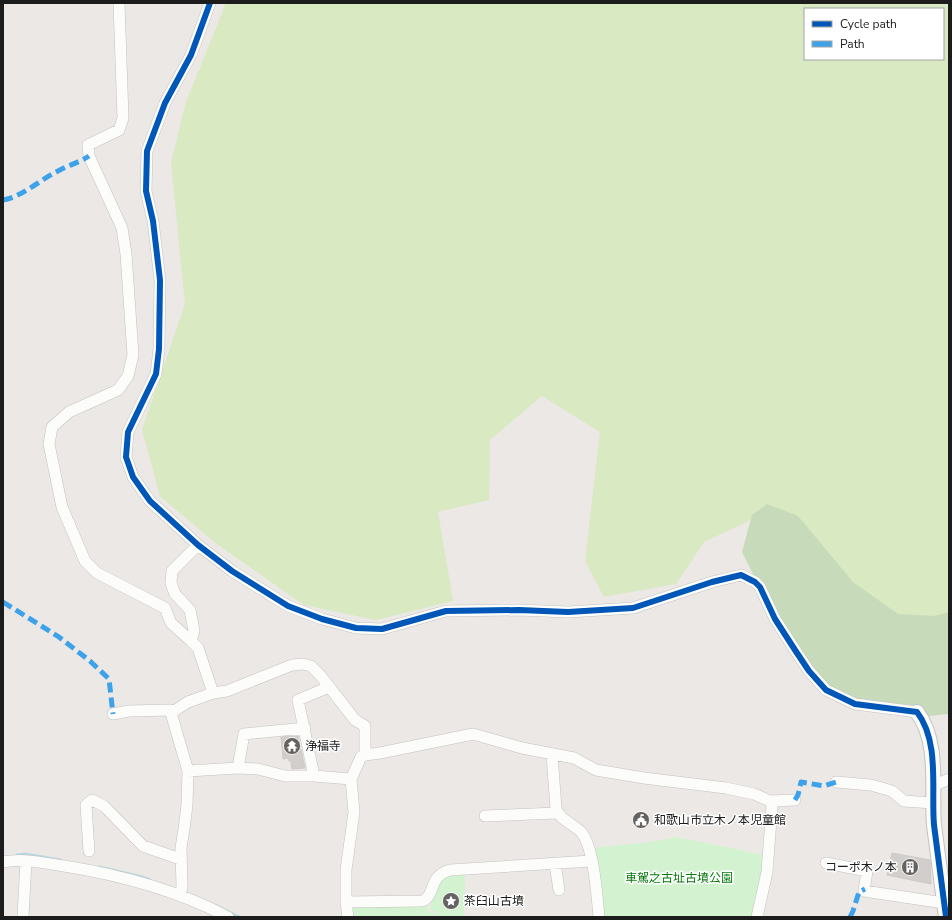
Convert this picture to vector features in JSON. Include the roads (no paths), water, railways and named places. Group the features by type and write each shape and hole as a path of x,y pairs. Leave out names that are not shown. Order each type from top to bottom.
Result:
{"street":[{"path":"119,3 123,118 119,130 88,145 90,156 122,228 126,254 133,356 128,376 118,390 69,412 52,427 50,444 62,508 85,561 97,573 165,608 171,623 198,648 214,693"},
{"path":"210,3 191,55 165,103 147,151 146,191 153,221 160,280 159,349 156,374 128,432 126,457 133,477 150,501 198,546 232,571 288,606 356,628 382,629 446,611 519,610 568,612 633,608 741,575 755,582 760,587 775,619 795,650 809,671 826,690 854,704 917,712 924,721 931,745 934,825 945,910 864,891 867,871 826,863"},
{"path":"191,640 194,632 190,610 175,594 171,583 172,571 198,546"},
{"path":"172,713 188,702 214,693 227,691 292,665 303,664 311,666 355,720 365,726 364,755"},
{"path":"314,776 298,700 329,687"},
{"path":"113,714 152,710 170,710 172,713 188,771 187,805 180,858 181,892"},
{"path":"238,768 244,734 305,728"},
{"path":"348,917 346,902 346,870 354,812 351,779 360,757 364,755 473,734 552,755 574,758 596,770 644,778 726,788 754,794 770,801 795,800"},
{"path":"552,755 557,813"},
{"path":"188,771 238,768 258,769 285,776 314,776 351,779"},
{"path":"933,786 949,779"},
{"path":"836,782 871,785 892,791 904,801 933,803"},
{"path":"89,851 86,805 92,800 104,806 143,846 180,858"},
{"path":"757,917 766,872 772,806 770,801"},
{"path":"485,816 557,813 581,832 588,842 599,917"},
{"path":"23,917 26,861"},
{"path":"3,862 26,861 85,869 132,879 181,892 228,917"},
{"path":"346,902 422,901 428,896 437,877 440,874 450,870 591,862"},
{"path":"555,864 559,890"}],"waterway":[{"path":"17,855 25,854 60,860"},
{"path":"99,867 150,880"},
{"path":"217,906 239,917"}],"place":[{"name":"浄福寺","path":"292,746"},
{"name":"和歌山市立木ノ本児童館","path":"641,820"},
{"name":"コーポ木ノ本","path":"910,867"},
{"name":"茶臼山古墳","path":"451,901"}],"park label":[{"name":"車駕之古址古墳公園","path":"679,878"}]}
